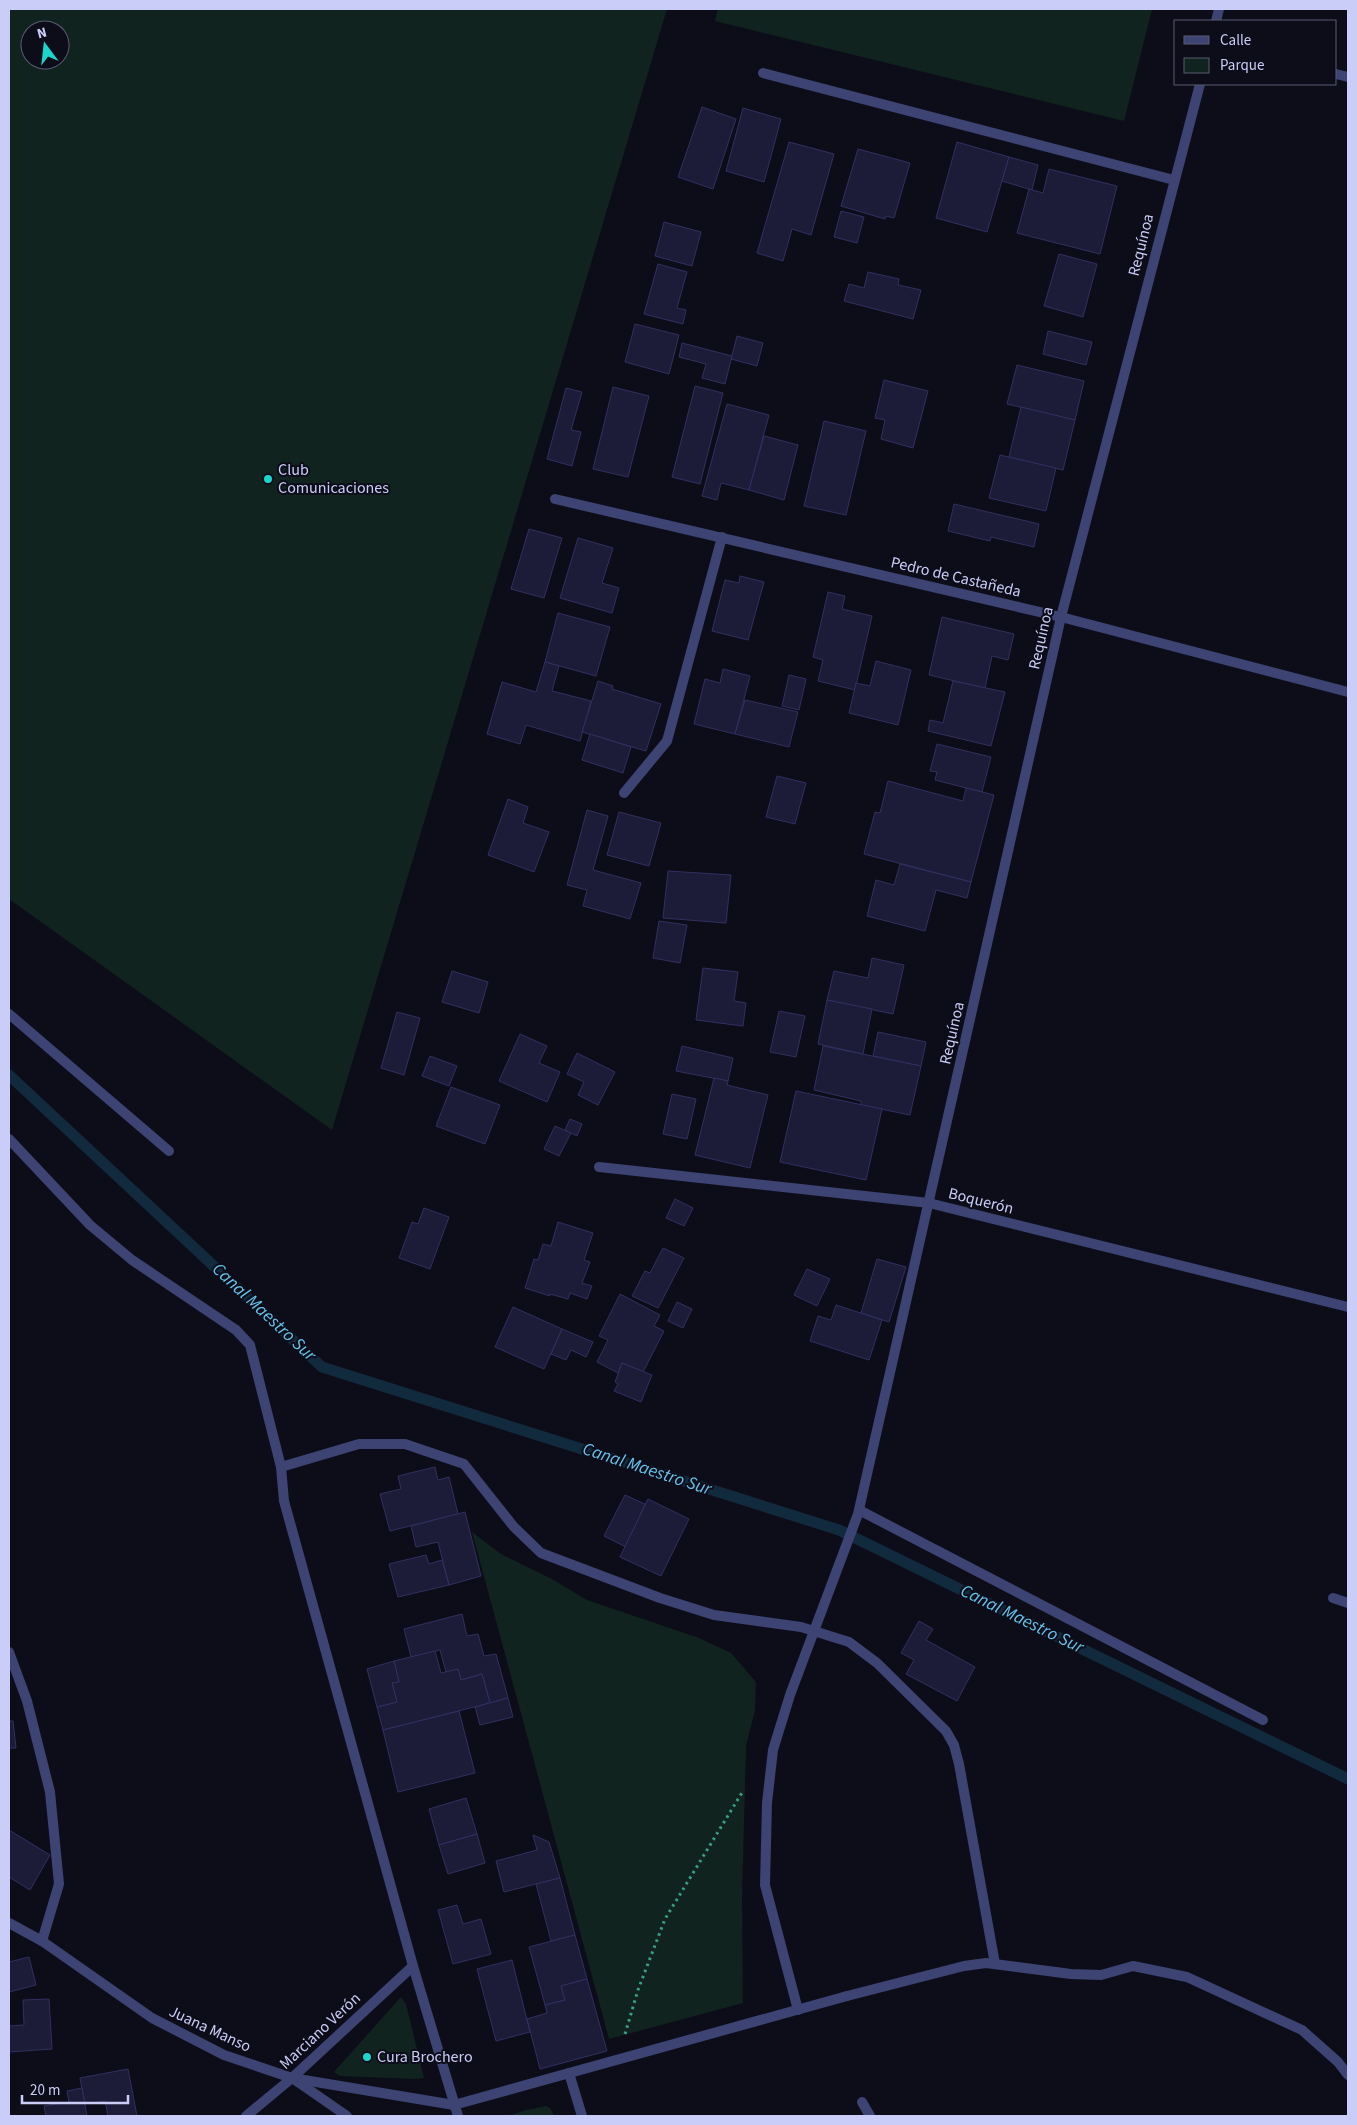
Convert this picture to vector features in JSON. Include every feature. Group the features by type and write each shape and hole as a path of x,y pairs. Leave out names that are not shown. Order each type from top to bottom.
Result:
{"street":[{"path":"763,73 1174,180"},
{"name":"Requínoa","path":"798,2010 765,1884 767,1803 773,1750 790,1694 858,1512 1061,617 1200,85"},
{"name":"Pedro de Castañeda","path":"555,499 1061,617 1348,692"},
{"path":"624,793 667,741 722,537"},
{"path":"9,1014 169,1151"},
{"path":"9,1139 90,1225 132,1260 236,1330 250,1345 281,1467 284,1501 413,1966 458,2116"},
{"name":"Boquerón","path":"599,1167 929,1204 1348,1307"},
{"path":"281,1467 359,1444 405,1444 464,1464 514,1527 541,1553 660,1598 714,1616 801,1627 849,1642 877,1663 946,1731 954,1746 960,1764 995,1964"},
{"path":"858,1512 1263,1720"},
{"path":"1333,1598 1348,1603"},
{"path":"9,1652 27,1701 50,1792 60,1884 42,1941"},
{"name":"Juana Manso","path":"9,1922 42,1941 152,2018 224,2055 292,2078 454,2105"},
{"path":"454,2105 848,1996 964,1966 986,1963 1071,1974 1101,1975 1133,1966 1187,1977 1302,2030 1338,2062 1348,2076"},
{"name":"Marciano Verón","path":"246,2116 292,2078 413,1966"},
{"path":"569,2073 582,2116"},
{"path":"292,2078 348,2116"},
{"path":"862,2102 870,2116"}],"path":[{"path":"617,2060 638,1990 665,1919 747,1784"}],"green space":[{"name":"Club Comunicaciones","path":"9,9 667,9 332,1130 9,899"},
{"path":"718,9 1152,9 1124,121 715,21"},
{"path":"472,1532 501,1554 552,1579 587,1600 699,1638 731,1653 756,1682 755,1710 746,1746 742,1899 743,2003 609,2039"},
{"path":"401,1997 406,2004 424,2078 340,2076 334,2072"},
{"path":"546,2106 550,2108 554,2116 508,2116 526,2110"}],"building":[{"path":"702,107 736,119 713,189 678,177"},
{"path":"743,108 781,119 764,182 726,171"},
{"path":"789,142 834,154 811,235 792,229 783,261 757,253"},
{"path":"957,142 1009,157 987,232 936,218"},
{"path":"858,149 910,163 894,218 886,216 885,219 841,206"},
{"path":"1009,157 1038,165 1032,190 1002,181"},
{"path":"1049,169 1117,186 1100,254 1017,233 1029,189 1043,193"},
{"path":"841,211 864,217 857,243 834,237"},
{"path":"664,222 701,232 692,266 655,256"},
{"path":"1059,254 1097,264 1083,317 1044,306"},
{"path":"658,264 687,272 677,308 686,310 683,324 644,314"},
{"path":"868,272 899,279 898,285 921,290 913,319 844,301 849,284 864,288"},
{"path":"635,324 679,335 669,374 625,362"},
{"path":"1048,331 1092,342 1086,365 1043,354"},
{"path":"737,336 763,343 757,366 731,359"},
{"path":"682,343 732,356 725,384 702,378 706,364 679,357"},
{"path":"1017,365 1084,381 1075,420 1007,404"},
{"path":"884,380 928,391 913,448 881,439 885,420 875,418"},
{"path":"695,386 723,393 700,484 672,477"},
{"path":"613,387 649,396 628,477 593,469"},
{"path":"566,388 582,392 571,430 581,432 572,466 547,459"},
{"path":"727,404 769,415 749,490 721,483 717,500 702,496"},
{"path":"1021,407 1075,420 1063,470 1009,457"},
{"path":"824,421 866,431 846,515 804,506"},
{"path":"764,436 798,445 784,500 749,490"},
{"path":"1000,455 1056,468 1046,511 989,498"},
{"path":"954,504 1039,524 1034,547 991,537 990,541 948,531"},
{"path":"529,529 562,538 544,598 511,589"},
{"path":"578,538 613,548 602,583 619,588 612,613 560,598"},
{"path":"740,576 764,582 748,640 712,631 725,580 739,583"},
{"path":"828,592 845,596 842,609 872,616 855,690 818,681 823,660 813,657"},
{"path":"558,613 610,627 596,676 545,662"},
{"path":"942,617 1014,634 1008,660 992,656 985,688 929,675"},
{"path":"876,661 911,670 898,725 849,713 856,683 870,686"},
{"path":"545,662 559,666 552,691 591,701 580,741 526,725 520,744 487,734 502,682 536,692"},
{"path":"723,669 750,676 735,734 694,724 705,679 720,683"},
{"path":"789,675 806,679 799,710 782,706"},
{"path":"598,681 613,686 612,689 661,704 646,751 582,732"},
{"path":"953,681 1005,692 991,746 928,731 930,720 943,723"},
{"path":"745,700 798,712 789,747 735,734"},
{"path":"590,734 631,747 623,773 582,760"},
{"path":"937,744 991,757 982,792 935,780 937,772 930,771"},
{"path":"777,776 806,783 795,824 766,817"},
{"path":"888,781 963,801 966,788 994,795 971,882 864,854 875,812 880,813"},
{"path":"508,799 528,807 523,823 549,832 534,872 488,855"},
{"path":"587,810 608,816 593,870 641,883 630,919 583,906 587,890 567,885"},
{"path":"619,812 661,823 649,866 607,855"},
{"path":"900,864 971,882 967,898 936,890 925,931 867,916 876,880 894,885"},
{"path":"668,871 731,875 726,923 663,918"},
{"path":"659,921 687,925 680,963 653,958"},
{"path":"872,958 904,965 893,1014 827,1000 834,971 868,978"},
{"path":"703,968 738,972 734,1001 746,1003 743,1026 696,1020"},
{"path":"452,971 488,982 479,1013 442,1002"},
{"path":"827,1000 872,1009 863,1054 818,1044"},
{"path":"779,1011 805,1016 796,1057 770,1052"},
{"path":"397,1012 420,1018 404,1075 381,1068"},
{"path":"878,1032 926,1042 921,1066 873,1056"},
{"path":"520,1034 547,1046 539,1063 560,1072 547,1102 499,1081"},
{"path":"682,1046 733,1058 728,1081 676,1071"},
{"path":"823,1046 921,1066 910,1115 861,1105 861,1101 814,1090"},
{"path":"577,1053 615,1072 598,1105 578,1095 584,1082 567,1074"},
{"path":"430,1056 457,1066 449,1086 422,1076"},
{"path":"714,1078 728,1081 727,1085 768,1095 750,1168 695,1155"},
{"path":"451,1087 500,1105 485,1144 436,1126"},
{"path":"796,1091 882,1109 866,1180 780,1162"},
{"path":"672,1094 696,1099 687,1139 663,1134"},
{"path":"570,1119 582,1124 577,1136 565,1130"},
{"path":"555,1126 571,1133 559,1156 544,1149"},
{"path":"675,1199 693,1208 684,1226 666,1218"},
{"path":"424,1208 449,1217 430,1269 399,1258 412,1222 418,1224"},
{"path":"558,1222 593,1233 584,1260 590,1262 582,1283 592,1286 587,1299 570,1293 568,1299 550,1294 550,1296 525,1288 534,1259 538,1260 543,1244 551,1246"},
{"path":"663,1248 684,1258 658,1308 632,1296 645,1271 650,1273"},
{"path":"877,1259 906,1267 889,1322 861,1313"},
{"path":"807,1269 830,1279 817,1306 794,1295"},
{"path":"620,1294 660,1315 654,1326 664,1331 643,1372 622,1363 618,1373 597,1362 608,1340 599,1336"},
{"path":"677,1302 692,1309 683,1328 668,1321"},
{"path":"836,1305 882,1320 869,1360 810,1341 818,1316 831,1320"},
{"path":"513,1307 562,1329 544,1369 495,1347"},
{"path":"562,1329 593,1342 586,1357 571,1350 566,1360 551,1354"},
{"path":"622,1363 652,1375 641,1402 614,1391 618,1384 615,1382"},
{"path":"435,1467 438,1480 449,1477 458,1514 390,1531 380,1494 401,1489 398,1476"},
{"path":"625,1495 645,1504 626,1547 604,1536"},
{"path":"648,1499 689,1519 661,1576 620,1557"},
{"path":"465,1512 481,1576 449,1585 438,1542 416,1547 411,1526"},
{"path":"426,1555 429,1564 442,1560 449,1585 398,1597 389,1564"},
{"path":"462,1614 467,1636 478,1634 484,1656 496,1654 508,1698 490,1703 482,1674 461,1680 458,1669 446,1672 440,1650 411,1657 404,1629"},
{"path":"919,1621 933,1629 926,1640 975,1667 957,1701 906,1674 914,1660 901,1653"},
{"path":"435,1651 441,1673 458,1669 461,1680 482,1674 490,1703 383,1730 377,1707 397,1702 392,1683 399,1682 394,1661"},
{"path":"394,1661 399,1682 392,1683 397,1702 377,1707 367,1669"},
{"path":"508,1698 513,1717 480,1725 475,1707"},
{"path":"459,1711 475,1773 398,1792 383,1730"},
{"path":"9,1721 13,1721 16,1748 9,1748"},
{"path":"466,1798 477,1834 439,1845 429,1809"},
{"path":"9,1830 50,1855 30,1890 9,1877"},
{"path":"477,1834 485,1863 448,1874 439,1845"},
{"path":"533,1835 549,1842 560,1878 504,1892 496,1861 537,1850"},
{"path":"560,1878 575,1935 551,1941 536,1884"},
{"path":"457,1905 463,1924 481,1919 491,1954 453,1964 438,1910"},
{"path":"575,1935 587,1979 561,1986 565,2000 545,2005 529,1947"},
{"path":"29,1957 36,1985 9,1992 9,1962"},
{"path":"512,1960 530,2032 496,2041 477,1969"},
{"path":"587,1979 607,2051 540,2069 527,2019 547,2013 545,2005 565,2000 561,1986"},
{"path":"49,1999 52,2049 9,2052 9,2026 24,2025 23,2000"},
{"path":"128,2069 137,2116 108,2116 105,2101 85,2104 80,2078"},
{"path":"82,2088 87,2116 46,2116 44,2106 69,2102 67,2091"}],"waterway":[{"name":"Canal Maestro Sur","path":"9,1075 322,1367 839,1530 1348,1779"}],"place":[{"name":"Club Comunicaciones","path":"268,479"},
{"name":"Cura Brochero","path":"367,2057"}]}
